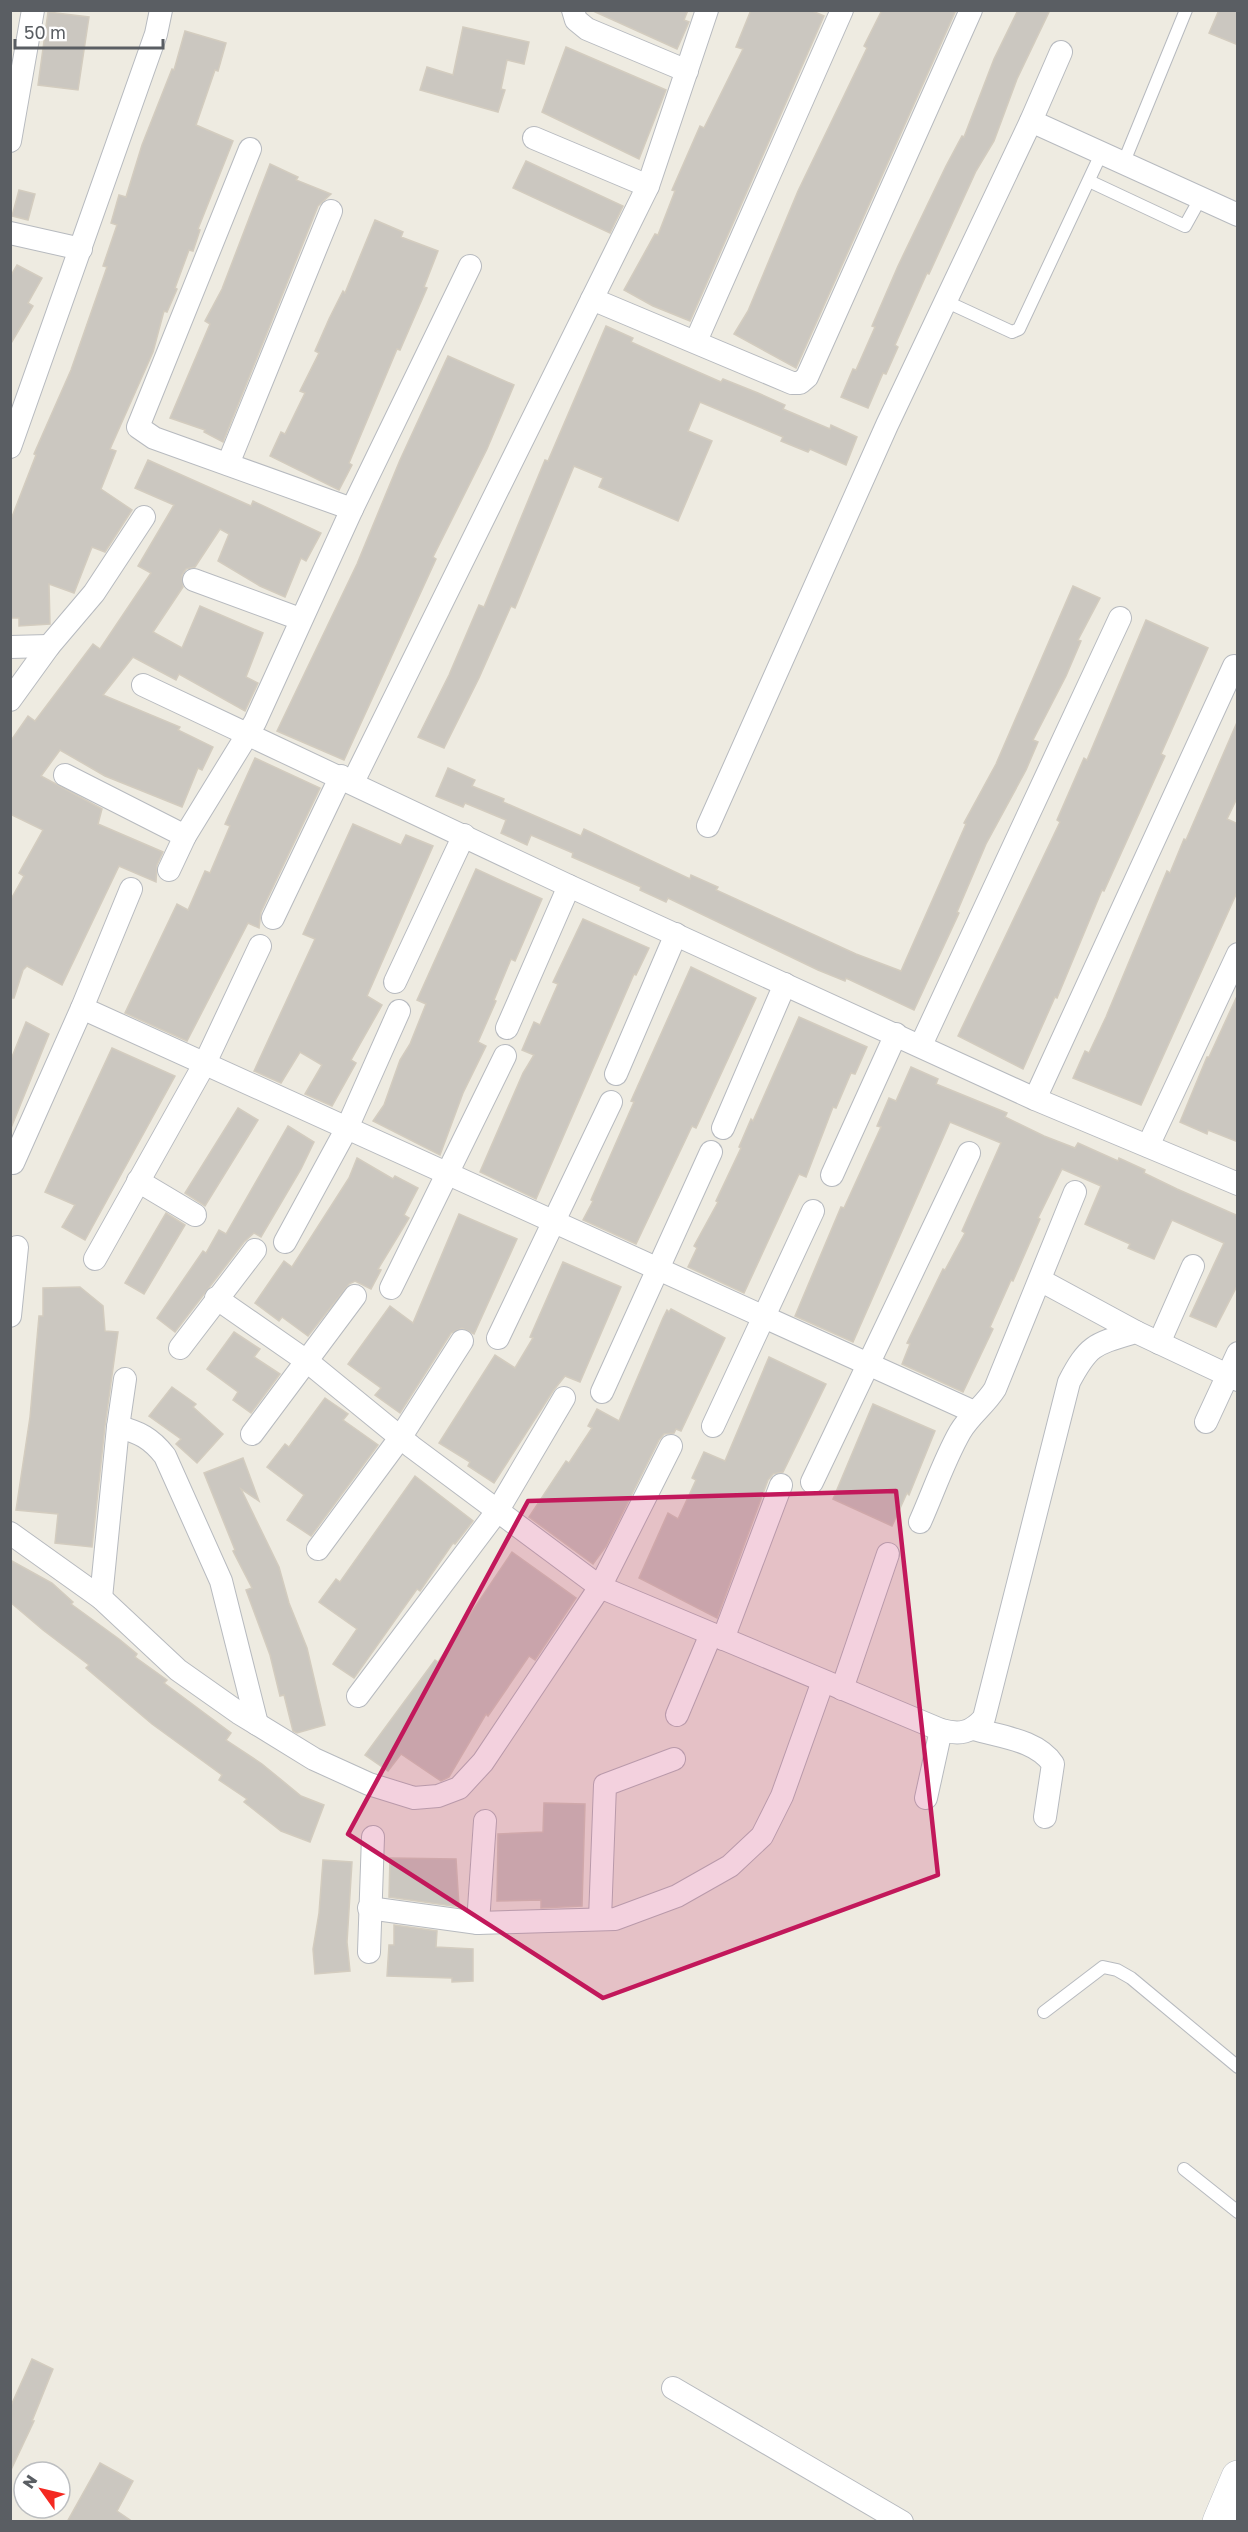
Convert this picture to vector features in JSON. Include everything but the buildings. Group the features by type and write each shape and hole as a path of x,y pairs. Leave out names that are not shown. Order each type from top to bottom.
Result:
{"street":[{"path":"10,141 33,10"},
{"path":"10,447 156,34 161,10"},
{"path":"573,10 576,20 587,28 687,71"},
{"path":"273,918 347,779 648,186 707,10"},
{"path":"696,341 842,10"},
{"path":"592,299 792,383 800,383 807,377 971,10"},
{"path":"708,826 887,425 1031,121 1061,52"},
{"path":"1031,121 1238,215"},
{"path":"534,138 648,186"},
{"path":"250,149 138,427 154,438 351,509"},
{"path":"228,464 331,211"},
{"path":"10,233 81,249"},
{"path":"169,870 185,836 255,722 351,509 470,266"},
{"path":"10,700 49,646 94,593 144,516"},
{"path":"194,580 300,619"},
{"path":"921,1045 1120,618"},
{"path":"10,647 49,646"},
{"path":"1035,1099 1234,666"},
{"path":"143,685 347,779 569,886 1035,1099 1238,1184"},
{"path":"65,775 185,836"},
{"path":"395,982 464,835"},
{"path":"507,1028 569,886"},
{"path":"13,1163 82,1008 130,889"},
{"path":"616,1074 676,934"},
{"path":"94,1259 205,1063 260,946"},
{"path":"1148,1146 1238,954"},
{"path":"723,1128 785,984"},
{"path":"82,1008 974,1412"},
{"path":"285,1242 347,1128 399,1011"},
{"path":"832,1174 896,1034"},
{"path":"391,1288 505,1056"},
{"path":"498,1338 612,1102"},
{"path":"602,1392 711,1152"},
{"path":"812,1482 870,1365 969,1153"},
{"path":"138,1180 195,1215"},
{"path":"920,1522 960,1433 974,1412 988,1400 995,1389 1075,1192"},
{"path":"713,1426 813,1211"},
{"path":"10,1316 17,1247"},
{"path":"180,1348 255,1250"},
{"path":"1159,1343 1192,1266"},
{"path":"1040,1280 1136,1332 1233,1378"},
{"path":"252,1434 308,1362 355,1296"},
{"path":"216,1298 308,1362 400,1438 600,1587 941,1730 958,1734 974,1729 984,1718 1069,1382 1080,1360 1095,1344 1136,1332"},
{"path":"318,1549 400,1438 462,1341"},
{"path":"1206,1422 1233,1378 1238,1353"},
{"path":"101,1598 125,1379"},
{"path":"358,1696 498,1510 564,1398"},
{"path":"118,1427 140,1432 154,1442 165,1456 221,1581 257,1724"},
{"path":"10,1533 101,1598 178,1670 257,1724 314,1759 369,1784 414,1798 438,1796 459,1788 483,1762 600,1587 671,1446"},
{"path":"677,1715 717,1637 781,1485"},
{"path":"369,1908 478,1923 615,1919 677,1896 730,1866 762,1836 832,1685 888,1554"},
{"path":"974,1729 1037,1747 1046,1754 1053,1764 1045,1817"},
{"path":"926,1798 941,1730"},
{"path":"600,1919 605,1785 674,1759"},
{"path":"478,1923 485,1821"},
{"path":"369,1952 373,1838"},
{"path":"673,2388 902,2522"},
{"path":"1219,2522 1238,2476"}],"lane":[{"path":"1123,164 1186,10"},
{"path":"945,302 1016,332 1101,154"},
{"path":"1089,181 1186,226 1200,199"},
{"path":"1044,2012 1103,1967 1117,1970 1131,1978 1238,2067"},
{"path":"1184,2169 1238,2212"}],"highlighted area":[{"path":"896,1491 938,1875 603,1998 348,1834 528,1501"}]}
